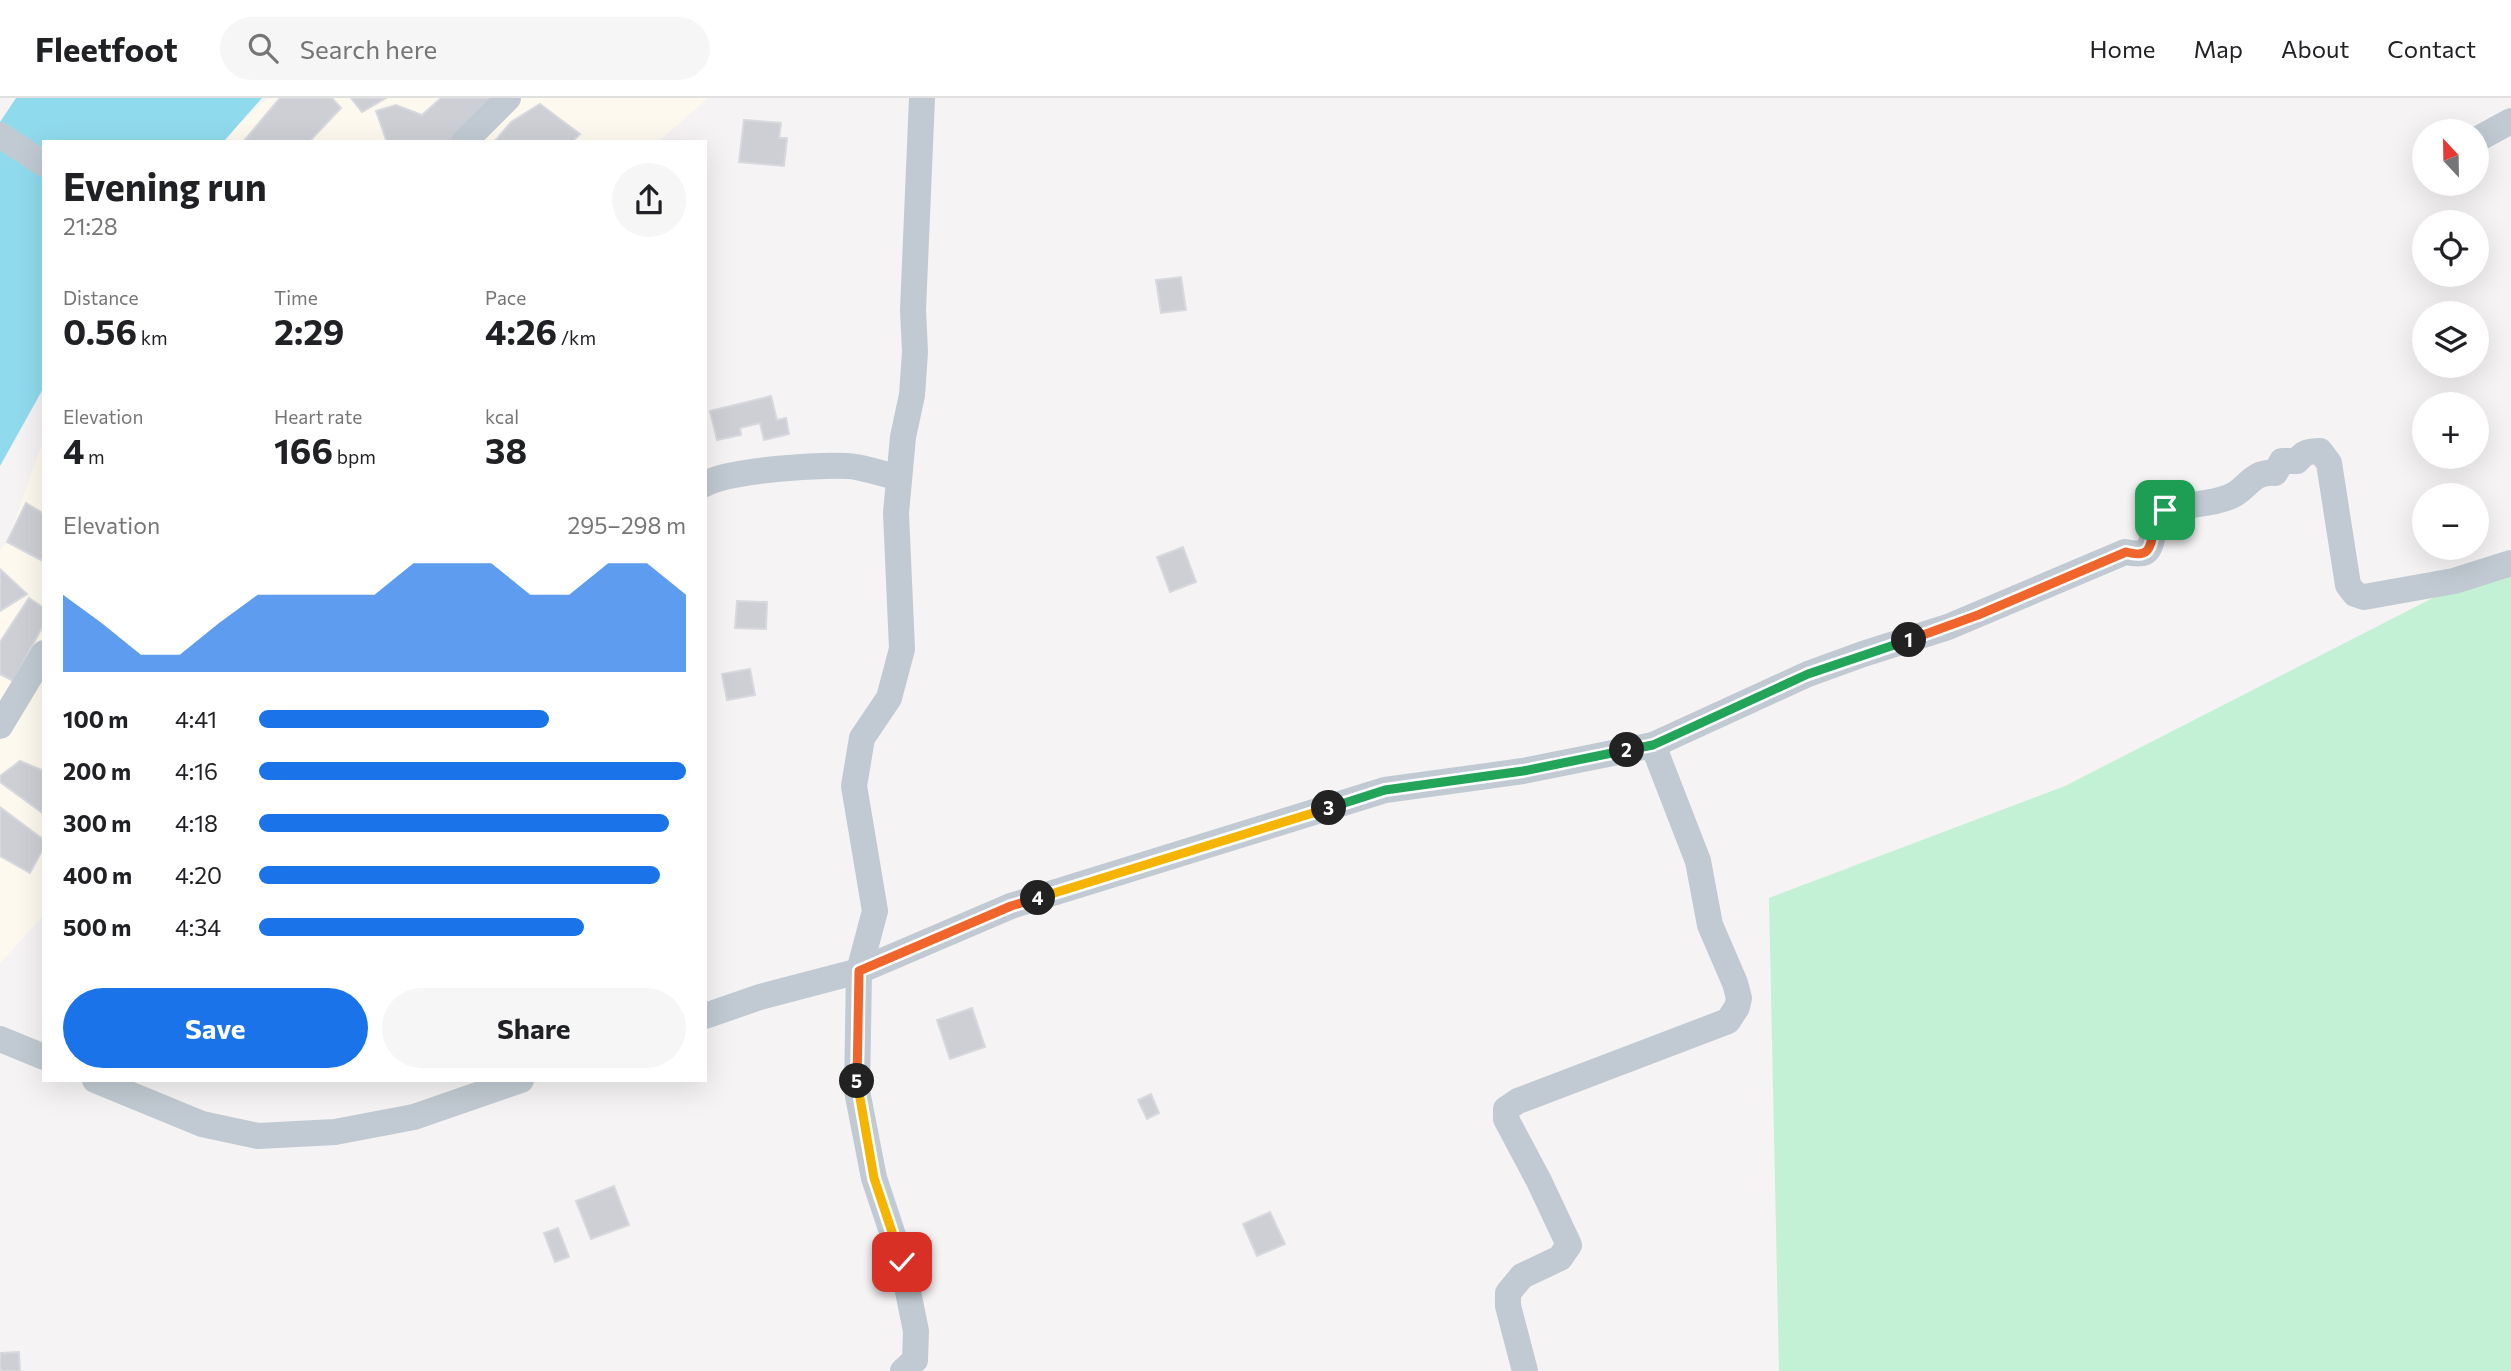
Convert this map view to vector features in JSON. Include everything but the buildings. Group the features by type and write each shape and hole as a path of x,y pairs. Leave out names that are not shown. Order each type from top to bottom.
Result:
{"street":[{"path":"466,140 509,98"},
{"path":"903,1371 915,1360 916,1331 902,1262 874,1178 857,1091 859,971 875,911 854,786 862,738 889,698 902,649 896,513 915,352 913,310 922,98"},
{"path":"2489,133 2511,121"},
{"path":"0,135 42,163"},
{"path":"707,1015 760,996 859,971 1011,906 1385,790 1523,771 1653,745 1808,674 1948,627 2126,552 2143,553 2148,550 2155,516 2165,510 2231,497 2240,492 2249,480 2261,474 2275,473 2282,461 2297,461 2302,454 2310,451 2320,451 2329,463 2348,585 2355,594 2364,597 2454,581 2511,563"},
{"path":"707,483 739,472 827,466 856,467 899,478"},
{"path":"0,726 42,656"},
{"path":"1525,1371 1508,1306 1508,1293 1522,1276 1560,1258 1569,1245 1506,1119 1506,1110 1518,1101 1728,1021 1739,998 1710,925 1698,861 1653,745"},
{"path":"0,1039 42,1056"},
{"path":"100,1082 202,1124 258,1136 335,1132 414,1117 515,1082"}],"shaded area":[{"path":"268,98 708,98 660,140 227,140 237,126"},
{"path":"42,444 42,917 0,964 0,550 7,542"}],"green space":[{"path":"2511,558 2511,1371 1779,1371 1769,898 2065,786"}],"water":[{"path":"16,98 262,98 225,140 42,140 42,391 0,466 0,122"}],"route":[{"path":"902,1262 874,1178 857,1091 859,971 1011,906 1385,790 1523,771 1653,745 1808,674 1948,627 2126,552 2143,553 2148,550 2155,516 2165,510"}]}
